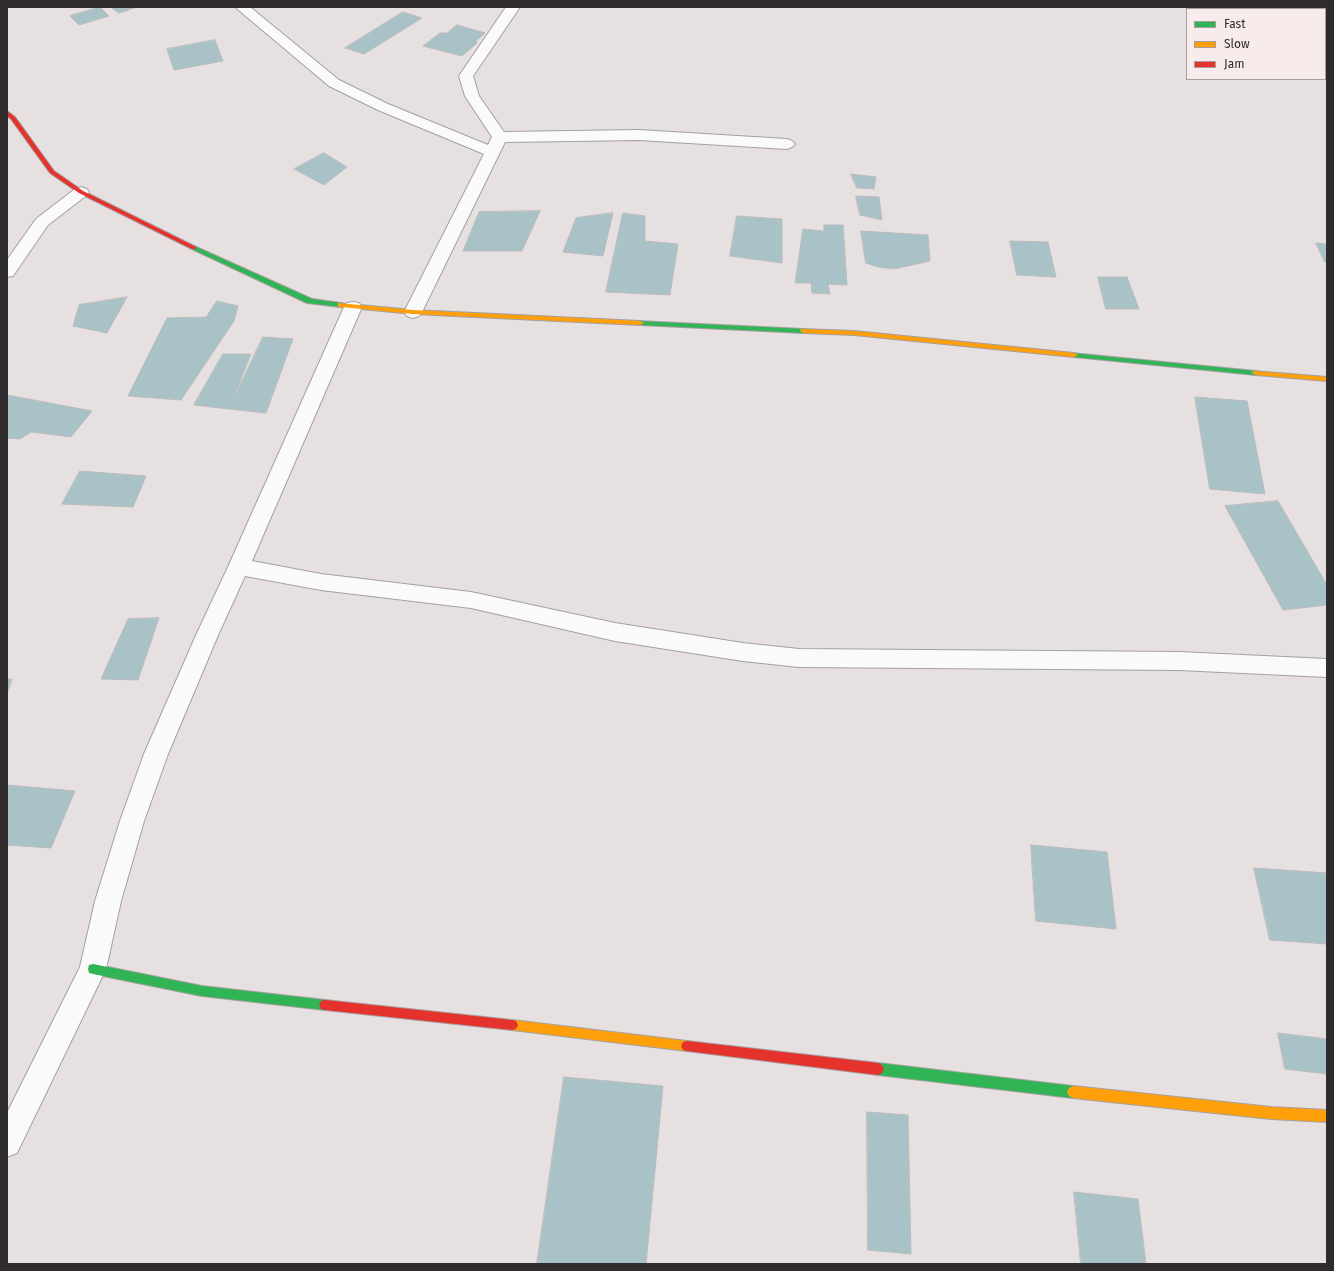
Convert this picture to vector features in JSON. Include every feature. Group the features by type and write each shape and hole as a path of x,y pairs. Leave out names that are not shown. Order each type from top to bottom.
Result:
{"street":[{"path":"242,7 334,83 383,107 492,152"},
{"path":"500,137 472,96 466,76 513,7"},
{"path":"7,113 13,118 52,172 81,192 231,266 310,301 353,307 413,312 854,333 1327,379"},
{"path":"500,137 639,135 787,144"},
{"path":"413,312 500,137"},
{"path":"7,272 42,222 81,192"},
{"path":"7,1143 93,968 108,901 132,822 149,774 208,633 239,567 353,307"},
{"path":"239,567 321,582 471,600 615,632 743,652 799,658 1179,661 1327,668"},
{"path":"93,968 202,991 519,1026 982,1082 1271,1113 1327,1116"}],"building":[{"path":"100,7 109,16 79,25 70,16"},
{"path":"111,7 137,7 119,13"},
{"path":"403,12 422,18 364,54 345,48"},
{"path":"457,25 485,33 476,41 477,43 462,56 423,46 440,33 447,33"},
{"path":"215,40 223,61 174,70 167,49"},
{"path":"324,153 347,167 324,185 294,169"},
{"path":"851,174 876,177 874,189 857,188"},
{"path":"856,196 879,197 882,220 860,215"},
{"path":"540,211 522,251 463,251 479,212"},
{"path":"613,213 603,256 563,252 576,218"},
{"path":"623,213 645,216 645,241 678,244 670,295 606,292"},
{"path":"737,216 782,219 782,263 730,256"},
{"path":"824,225 843,225 847,285 828,284 830,294 812,293 811,283 795,283 803,229 824,231"},
{"path":"861,231 928,235 930,261 894,269 878,267 866,263"},
{"path":"1010,241 1048,242 1056,277 1017,275"},
{"path":"1316,243 1327,244 1327,262 1325,262"},
{"path":"1098,277 1127,277 1139,309 1106,309"},
{"path":"127,297 107,333 73,326 79,305"},
{"path":"217,301 238,306 234,321 181,400 128,396 167,318 206,317"},
{"path":"263,337 293,339 266,413 229,409"},
{"path":"223,354 251,354 229,409 194,405"},
{"path":"7,395 92,411 71,437 31,432 20,439 7,438"},
{"path":"1195,397 1247,401 1265,494 1210,489"},
{"path":"80,471 146,476 133,507 62,504"},
{"path":"1278,501 1327,585 1327,605 1283,610 1225,506"},
{"path":"159,618 138,680 101,679 128,619"},
{"path":"7,679 12,679 7,694"},
{"path":"7,785 75,791 51,848 7,845"},
{"path":"1031,845 1107,852 1116,929 1036,921"},
{"path":"1254,868 1327,873 1327,944 1270,940"},
{"path":"1278,1033 1327,1039 1327,1074 1285,1069"},
{"path":"564,1077 663,1086 646,1264 537,1264"},
{"path":"867,1112 908,1115 911,1254 868,1250"},
{"path":"1074,1192 1138,1199 1146,1264 1081,1264"}],"traffic: fast":[{"path":"194,248 310,301 341,305"},
{"path":"640,323 804,331"},
{"path":"1074,355 1256,373"},
{"path":"93,969 202,991 325,1005"},
{"path":"878,1069 1073,1092"}],"traffic: slow":[{"path":"341,305 413,312 640,323"},
{"path":"804,331 854,333 1074,355"},
{"path":"1256,373 1327,379"},
{"path":"512,1025 687,1046"},
{"path":"1073,1092 1271,1113 1327,1116"}],"traffic: jam":[{"path":"7,113 13,118 52,172 81,192 194,248"},
{"path":"325,1005 512,1025"},
{"path":"687,1046 878,1069"}]}
